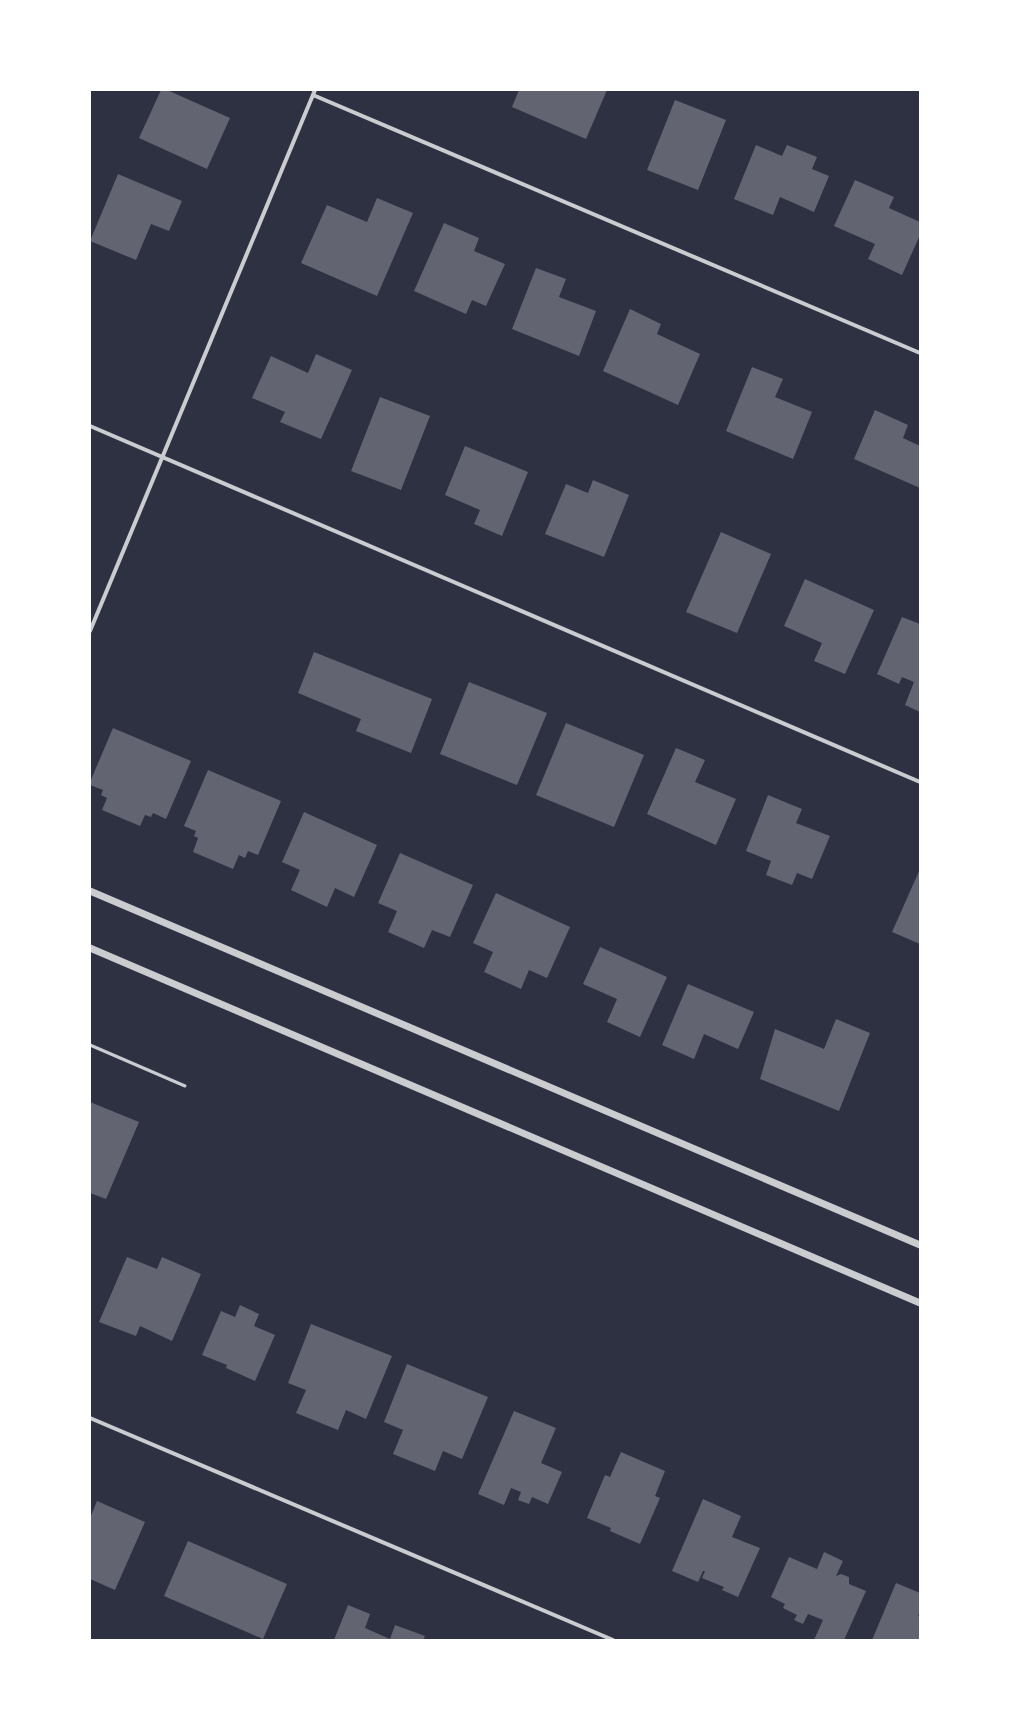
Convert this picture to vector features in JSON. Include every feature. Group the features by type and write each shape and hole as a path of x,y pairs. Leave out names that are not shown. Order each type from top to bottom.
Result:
{"street":[{"path":"90,631 161,457 315,90"},
{"path":"313,95 920,353"},
{"path":"90,426 920,782"},
{"path":"90,891 920,1245"},
{"path":"90,948 920,1303"},
{"path":"90,1418 613,1640"}],"lane":[{"path":"90,1045 185,1086"}],"building":[{"path":"161,90 167,90 230,118 207,169 139,138"},
{"path":"519,90 607,90 586,139 512,107"},
{"path":"675,100 726,120 698,190 647,170"},
{"path":"756,145 782,156 787,145 817,157 812,169 829,176 814,212 780,197 773,215 734,199"},
{"path":"118,174 182,201 169,231 151,224 136,260 90,241"},
{"path":"855,180 894,197 889,208 920,222 920,235 902,275 868,259 875,244 834,226"},
{"path":"377,198 413,213 377,296 301,263 327,205 367,222"},
{"path":"444,223 479,238 474,251 505,264 486,306 472,300 466,314 414,291"},
{"path":"536,268 566,279 559,297 596,311 579,356 512,329"},
{"path":"630,309 661,324 657,334 700,354 678,405 603,371"},
{"path":"316,354 352,370 321,439 280,422 285,412 252,398 271,356 308,373"},
{"path":"752,367 783,379 775,397 812,412 793,459 726,431"},
{"path":"380,397 430,416 401,490 351,471"},
{"path":"875,410 908,425 903,438 920,446 920,488 854,459"},
{"path":"465,446 528,472 502,536 474,524 480,510 445,495"},
{"path":"593,480 629,495 604,557 545,534 566,484 588,493"},
{"path":"721,532 771,554 737,633 686,612"},
{"path":"805,579 874,610 845,674 814,661 822,643 784,626"},
{"path":"902,617 920,624 920,712 905,705 914,682 902,677 899,684 877,674"},
{"path":"314,652 432,699 411,753 356,731 361,719 298,693"},
{"path":"469,682 547,713 517,785 440,754"},
{"path":"566,723 644,755 614,827 536,795"},
{"path":"113,728 191,761 166,819 153,813 151,817 145,815 140,826 102,810 107,798 101,795 103,790 90,785 90,782"},
{"path":"676,748 705,760 695,782 736,799 716,845 647,814"},
{"path":"208,770 281,801 258,855 248,851 245,858 239,855 233,869 193,852 198,838 194,836 196,831 184,826"},
{"path":"768,795 802,809 796,823 830,836 812,879 797,873 792,885 766,875 771,861 746,851"},
{"path":"304,812 377,845 354,897 335,888 327,907 291,890 300,870 282,862"},
{"path":"400,853 473,885 450,937 432,930 424,948 388,932 397,911 378,903"},
{"path":"920,869 920,944 892,932"},
{"path":"496,893 570,927 547,978 529,970 521,989 484,972 493,952 473,943"},
{"path":"600,947 667,977 640,1037 607,1022 617,999 583,984"},
{"path":"688,984 754,1012 738,1049 704,1034 694,1059 662,1045"},
{"path":"836,1019 870,1033 839,1111 760,1079 775,1029 824,1049"},
{"path":"90,1102 139,1122 106,1199 90,1193"},
{"path":"127,1257 157,1269 162,1257 201,1274 172,1341 140,1326 136,1336 99,1322"},
{"path":"240,1305 259,1314 254,1326 275,1335 255,1381 226,1368 227,1365 202,1355 221,1311 235,1317"},
{"path":"311,1324 392,1356 366,1419 346,1410 338,1430 296,1413 306,1390 288,1383"},
{"path":"407,1364 488,1397 462,1459 443,1451 435,1471 393,1454 403,1430 384,1422"},
{"path":"514,1411 556,1428 541,1463 562,1472 548,1504 532,1497 529,1504 518,1500 521,1492 511,1488 504,1505 478,1494"},
{"path":"621,1452 665,1471 655,1496 660,1498 640,1544 610,1531 611,1528 587,1518 605,1475 610,1477"},
{"path":"703,1499 741,1516 732,1537 760,1548 738,1597 722,1590 724,1587 702,1578 705,1571 703,1571 698,1582 672,1571"},
{"path":"97,1501 145,1522 115,1590 90,1579 90,1518"},
{"path":"188,1541 287,1584 263,1639 164,1596"},
{"path":"824,1552 843,1561 836,1576 841,1574 849,1577 849,1584 866,1591 844,1640 814,1640 823,1620 808,1614 803,1624 794,1620 797,1615 783,1608 785,1604 771,1597 789,1557 817,1569"},
{"path":"896,1583 920,1593 920,1611 918,1616 920,1617 920,1640 872,1640"},
{"path":"348,1605 370,1614 365,1628 390,1639 395,1625 425,1636 423,1640 334,1640"}]}
